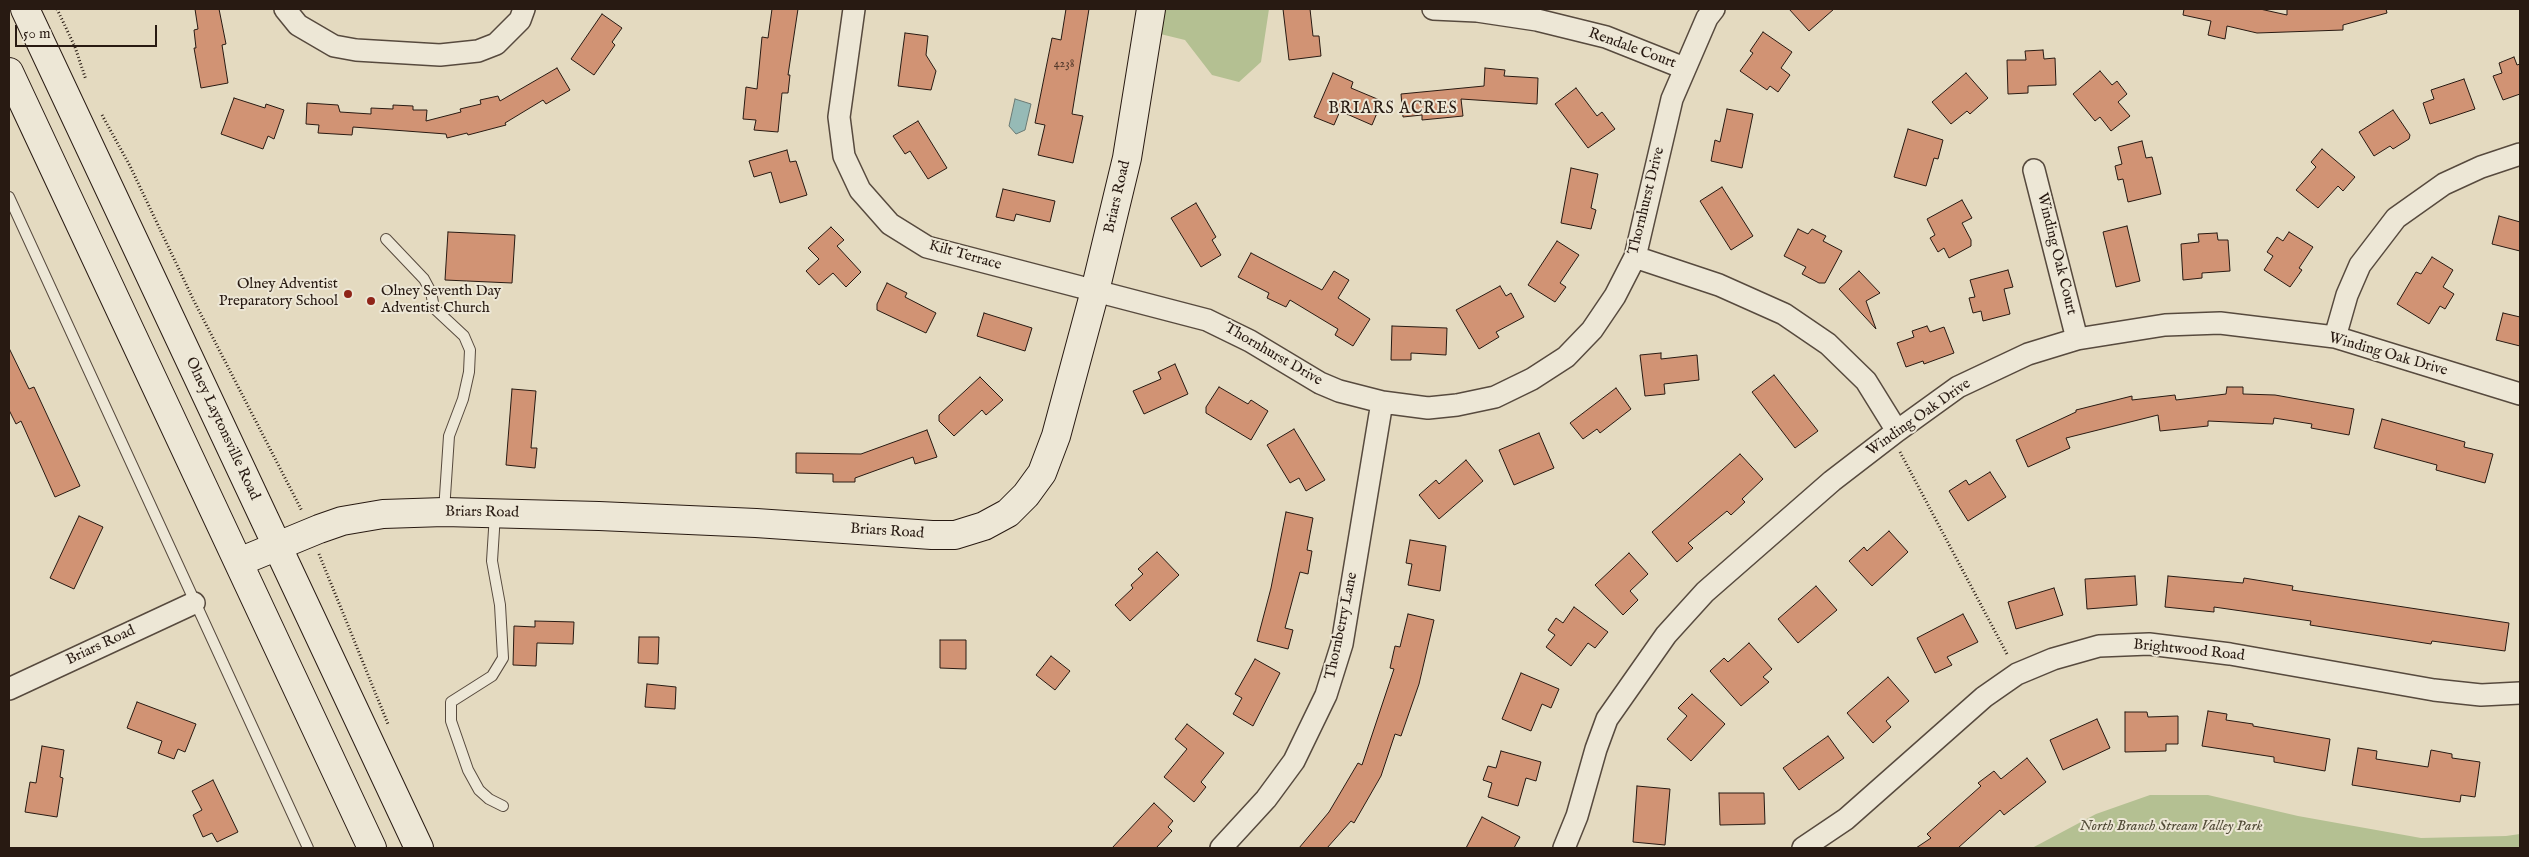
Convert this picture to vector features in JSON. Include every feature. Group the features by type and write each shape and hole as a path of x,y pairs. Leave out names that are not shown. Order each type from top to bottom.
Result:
{"main road":[{"name":"Olney Laytonsville Road","path":"25,9 419,848"},
{"name":"Briars Road","path":"239,562 277,545 342,521 383,514 444,512 747,523 955,535 984,526 1008,513 1026,495 1042,473 1056,436 1096,291 1127,158 1151,9"},
{"path":"9,72 372,848"}],"street":[{"path":"285,9 298,25 334,46 356,50 440,55 478,50 496,44 520,20 524,9"},
{"name":"Kilt Terrace","path":"854,9 839,117 844,156 860,190 866,197 890,224 927,247 1096,291"},
{"name":"Rendale Court","path":"1433,9 1477,11 1537,20 1606,37 1684,68"},
{"name":"Thornhurst Drive","path":"1096,291 1207,320 1250,341 1320,383 1346,394 1408,407 1457,405 1494,397 1532,379 1566,357 1592,330 1615,296 1635,257 1672,99 1707,18 1714,9"},
{"path":"2335,337 2347,295 2360,265 2396,218 2444,184 2481,167 2520,154"},
{"name":"Winding Oak Court","path":"2034,170 2077,338"},
{"path":"1635,257 1719,285 1784,314 1828,344 1866,381 1894,433"},
{"name":"Winding Oak Drive","path":"1564,848 1577,816 1596,749 1607,719 1666,635 1706,592 1832,482 1894,433 1958,387 2028,354 2077,338 2165,325 2220,323 2335,337 2520,394"},
{"name":"Thornberry Lane","path":"1221,848 1266,800 1294,761 1330,687 1345,628 1382,402"},
{"name":"Briars Road","path":"9,689 194,602"},
{"name":"Brightwood Road","path":"1802,848 1846,819 1984,697 2017,674 2053,659 2099,646 2149,644 2230,654 2434,690 2480,695 2520,692"}],"lane":[{"path":"9,198 308,848"},
{"path":"386,239 424,279 431,292 434,308 464,336 470,350 463,399 449,436 444,512"},
{"path":"495,514 492,561 500,606 503,658 492,676 451,702 452,721 468,770 479,790 489,799 503,806"}],"path":[{"path":"57,9 76,47 87,84"},
{"path":"98,108 130,166 194,301 298,501 391,730"},
{"path":"1894,433 2017,674"}],"green space":[{"path":"1151,9 1269,9 1261,62 1239,82 1212,75 1185,40 1148,31"},
{"name":"North Branch Stream Valley Park","path":"2150,795 2208,795 2298,816 2421,838 2520,834 2520,848 2032,848 2096,814"}],"water":[{"path":"1015,99 1031,104 1025,130 1016,134 1009,126"}],"building":[{"path":"195,9 219,9 226,44 222,45 228,83 201,88 194,48 196,48 194,30 198,29"},
{"path":"772,9 798,9 788,75 790,75 788,93 782,93 778,132 754,130 756,120 743,119 746,87 757,89 762,37 768,38"},
{"path":"1066,9 1089,9 1072,114 1083,116 1073,163 1038,155 1045,125 1035,123 1052,38 1061,40"},
{"path":"1283,9 1310,9 1313,36 1319,36 1321,56 1289,60"},
{"path":"1789,9 1834,9 1809,31"},
{"path":"2184,9 2260,9 2287,15 2287,9 2386,9 2387,13 2343,25 2343,30 2257,33 2227,26 2225,39 2208,35 2211,21 2183,15"},
{"path":"602,14 622,28 612,42 615,45 594,75 571,59"},
{"path":"1763,32 1792,52 1781,68 1790,75 1778,92 1770,86 1767,90 1740,71 1753,53 1750,51"},
{"path":"905,33 928,36 926,55 936,71 931,90 898,86"},
{"path":"2043,50 2044,59 2055,58 2056,85 2028,86 2028,93 2008,94 2007,60 2026,60 2025,51"},
{"path":"2514,57 2517,65 2520,64 2520,94 2503,100 2493,76 2502,73 2499,63"},
{"path":"557,68 570,90 546,104 543,100 505,123 506,125 468,135 467,133 447,138 446,134 353,127 352,135 318,133 319,125 306,124 307,103 338,105 340,112 371,114 371,108 393,109 393,105 413,106 413,110 427,110 426,121 461,112 460,109 481,104 480,100 498,96 500,101"},
{"path":"1485,68 1505,70 1504,76 1538,78 1537,104 1461,99 1463,116 1422,120 1422,115 1403,117 1401,94 1484,86"},
{"path":"2100,71 2112,85 2117,81 2127,94 2118,102 2130,116 2111,131 2100,117 2095,121 2073,94"},
{"path":"1333,73 1353,82 1351,88 1382,101 1372,125 1340,111 1334,125 1314,117"},
{"path":"1966,73 1988,98 1970,114 1967,111 1951,124 1932,102"},
{"path":"2464,79 2475,109 2430,124 2423,103 2434,99 2431,90"},
{"path":"1576,88 1597,116 1602,112 1615,129 1588,148 1555,104"},
{"path":"234,98 265,108 266,104 284,110 274,139 268,136 263,149 221,134"},
{"path":"1727,109 1753,114 1742,168 1711,161 1715,140 1720,142"},
{"path":"2393,110 2410,135 2409,139 2393,149 2390,146 2374,156 2359,132"},
{"path":"918,121 947,168 928,179 910,151 905,154 893,136"},
{"path":"1908,129 1943,140 1938,159 1934,158 1926,186 1894,177"},
{"path":"2142,141 2146,158 2152,157 2161,194 2128,202 2123,179 2118,180 2115,166 2122,164 2118,147"},
{"path":"2322,149 2355,177 2343,191 2338,186 2318,208 2296,190 2316,167 2311,162"},
{"path":"787,150 790,162 796,161 807,195 780,203 771,172 754,177 749,161"},
{"path":"1571,168 1598,174 1591,208 1596,210 1591,229 1561,223"},
{"path":"1722,187 1753,236 1731,250 1700,201"},
{"path":"1003,189 1055,201 1050,222 1016,214 1014,221 996,217"},
{"path":"1962,200 1972,218 1962,223 1971,240 1971,246 1949,258 1944,248 1938,252 1930,238 1935,235 1927,219"},
{"path":"1196,203 1216,237 1212,240 1221,255 1201,267 1171,218"},
{"path":"2499,216 2520,222 2520,251 2492,244"},
{"path":"2127,226 2140,281 2116,287 2103,232"},
{"path":"831,227 844,240 837,246 861,272 846,287 833,273 819,285 806,271 819,259 808,248"},
{"path":"1798,229 1808,234 1812,229 1826,236 1823,241 1842,251 1825,283 1819,283 1802,274 1806,267 1784,256"},
{"path":"448,232 515,235 512,283 445,280"},
{"path":"2289,232 2313,247 2299,268 2302,270 2290,287 2264,270 2273,256 2267,252 2277,237 2283,241"},
{"path":"2217,233 2218,240 2228,240 2230,271 2202,273 2202,278 2183,280 2181,244 2199,242 2198,234"},
{"path":"1557,241 1579,255 1560,283 1566,287 1555,302 1528,285"},
{"path":"1251,253 1322,290 1334,271 1349,280 1338,298 1370,319 1353,346 1335,335 1338,329 1290,300 1286,307 1267,298 1269,293 1238,277"},
{"path":"2432,257 2453,270 2443,287 2454,294 2445,309 2440,306 2429,324 2397,304 2416,272 2421,274"},
{"path":"2008,270 2013,287 2004,289 2010,314 1983,321 1981,311 1973,313 1969,298 1975,297 1970,280"},
{"path":"1859,271 1880,293 1866,301 1876,329 1839,289"},
{"path":"887,283 907,293 905,297 936,313 926,333 877,310 877,304"},
{"path":"1500,286 1506,296 1511,293 1524,317 1496,332 1499,337 1479,349 1456,310"},
{"path":"984,313 1032,328 1025,351 977,336"},
{"path":"2503,313 2520,317 2520,346 2496,340"},
{"path":"1392,326 1447,328 1446,355 1411,353 1411,360 1391,360"},
{"path":"1927,326 1930,332 1944,327 1954,353 1924,364 1923,361 1906,367 1897,343 1914,337 1912,331"},
{"path":"9,348 29,389 34,387 80,486 55,497 21,421 16,424 9,410"},
{"path":"1661,353 1661,359 1697,355 1699,380 1664,384 1665,394 1645,396 1640,355"},
{"path":"1175,364 1188,394 1144,414 1133,391 1161,379 1158,372"},
{"path":"1774,375 1818,431 1795,448 1752,392"},
{"path":"980,377 1003,400 986,415 982,410 954,436 939,421 939,415"},
{"path":"1219,387 1248,404 1251,400 1268,411 1251,440 1206,413 1206,407"},
{"path":"2227,387 2243,387 2243,394 2275,395 2354,409 2349,435 2311,428 2312,424 2274,418 2273,424 2208,421 2208,426 2160,431 2158,415 2066,438 2070,448 2028,467 2016,440 2076,412 2076,410 2132,396 2132,400 2175,395 2176,400 2226,394"},
{"path":"1616,388 1631,409 1600,433 1597,429 1583,439 1570,423"},
{"path":"512,389 536,391 531,448 537,448 535,468 506,465"},
{"path":"2382,419 2465,442 2464,447 2493,454 2485,483 2436,470 2437,465 2374,448"},
{"path":"1294,429 1325,480 1306,491 1299,478 1290,483 1267,445"},
{"path":"927,430 937,457 915,464 913,457 855,478 855,482 833,482 833,474 796,473 796,453 861,454"},
{"path":"1539,433 1554,468 1514,485 1499,450"},
{"path":"1740,454 1763,479 1742,499 1745,502 1731,515 1727,511 1688,543 1693,548 1677,562 1652,532"},
{"path":"1466,460 1483,481 1439,519 1419,495 1436,480 1439,484"},
{"path":"1990,472 2006,497 1968,521 1949,491 1966,480 1969,485"},
{"path":"1286,512 1313,518 1307,550 1312,551 1308,574 1300,572 1285,628 1293,630 1288,649 1257,641 1271,588"},
{"path":"79,516 103,527 74,589 50,578"},
{"path":"1889,531 1908,552 1872,586 1849,561 1864,547 1867,551"},
{"path":"1410,540 1446,546 1440,591 1408,585 1412,564 1406,563"},
{"path":"1157,552 1179,575 1130,621 1115,605 1133,588 1131,585 1143,574 1138,569"},
{"path":"1629,553 1648,574 1630,591 1638,600 1623,615 1595,585"},
{"path":"2135,576 2137,605 2087,609 2085,579"},
{"path":"2168,576 2243,583 2244,578 2293,586 2292,590 2509,623 2505,651 2432,641 2431,644 2310,625 2311,621 2214,607 2214,612 2165,607"},
{"path":"1816,586 1837,610 1798,643 1778,619"},
{"path":"2054,588 2063,615 2016,629 2008,602"},
{"path":"1574,607 1608,632 1595,648 1588,643 1571,666 1546,647 1555,635 1548,630 1556,618 1563,623"},
{"path":"1408,614 1434,620 1419,684 1401,736 1395,734 1381,776 1354,823 1351,821 1327,848 1299,848 1329,812 1358,763 1362,765 1394,669 1390,668 1395,646 1400,647"},
{"path":"1963,614 1978,642 1947,657 1952,665 1935,673 1917,638"},
{"path":"535,621 574,622 573,644 537,643 536,666 513,665 514,626 535,627"},
{"path":"639,637 659,637 658,664 638,663"},
{"path":"940,640 966,640 966,669 940,668"},
{"path":"1749,643 1772,669 1763,677 1769,682 1741,706 1710,671 1724,658 1728,662"},
{"path":"1051,656 1070,671 1055,690 1036,675"},
{"path":"1255,659 1280,673 1253,726 1233,714 1242,698 1235,694"},
{"path":"1521,673 1559,689 1551,708 1542,704 1531,731 1502,719"},
{"path":"1888,677 1909,701 1886,721 1891,727 1873,743 1847,713"},
{"path":"647,684 676,687 675,709 645,707"},
{"path":"1692,694 1725,724 1691,761 1667,739 1687,716 1678,708"},
{"path":"137,702 196,724 185,752 178,749 174,759 158,753 162,741 127,728"},
{"path":"2208,711 2227,714 2226,720 2330,739 2325,771 2274,762 2274,757 2202,746"},
{"path":"2125,712 2147,712 2148,717 2178,716 2178,744 2166,744 2166,751 2125,752"},
{"path":"2097,719 2110,748 2063,770 2050,740"},
{"path":"1187,724 1224,753 1201,782 1206,787 1194,802 1164,777 1187,749 1175,739"},
{"path":"1828,736 1844,758 1799,790 1783,768"},
{"path":"42,746 64,750 60,777 63,778 57,817 25,812 30,782 36,783"},
{"path":"2358,748 2377,751 2376,759 2428,767 2431,750 2452,754 2452,758 2480,762 2475,797 2461,795 2460,802 2352,785"},
{"path":"1501,751 1541,762 1536,781 1526,778 1518,806 1488,797 1492,783 1483,780 1488,766 1496,768"},
{"path":"2027,758 2046,782 2004,815 2000,810 1958,848 1916,848 1931,838 1927,834 1981,786 1978,783 1994,771 2001,779"},
{"path":"213,780 238,832 217,842 212,833 203,837 193,815 202,810 192,791"},
{"path":"1637,786 1670,789 1665,845 1633,842"},
{"path":"1719,793 1764,793 1765,824 1720,825"},
{"path":"1154,803 1173,821 1168,827 1172,831 1156,848 1112,848"},
{"path":"1482,817 1520,837 1514,848 1466,848"}],"place":[{"name":"Olney Adventist Preparatory School","path":"348,294"},
{"name":"Olney Seventh Day Adventist Church","path":"371,301"}],"district":[{"name":"BRIARS ACRES","path":"1393,110"}]}
